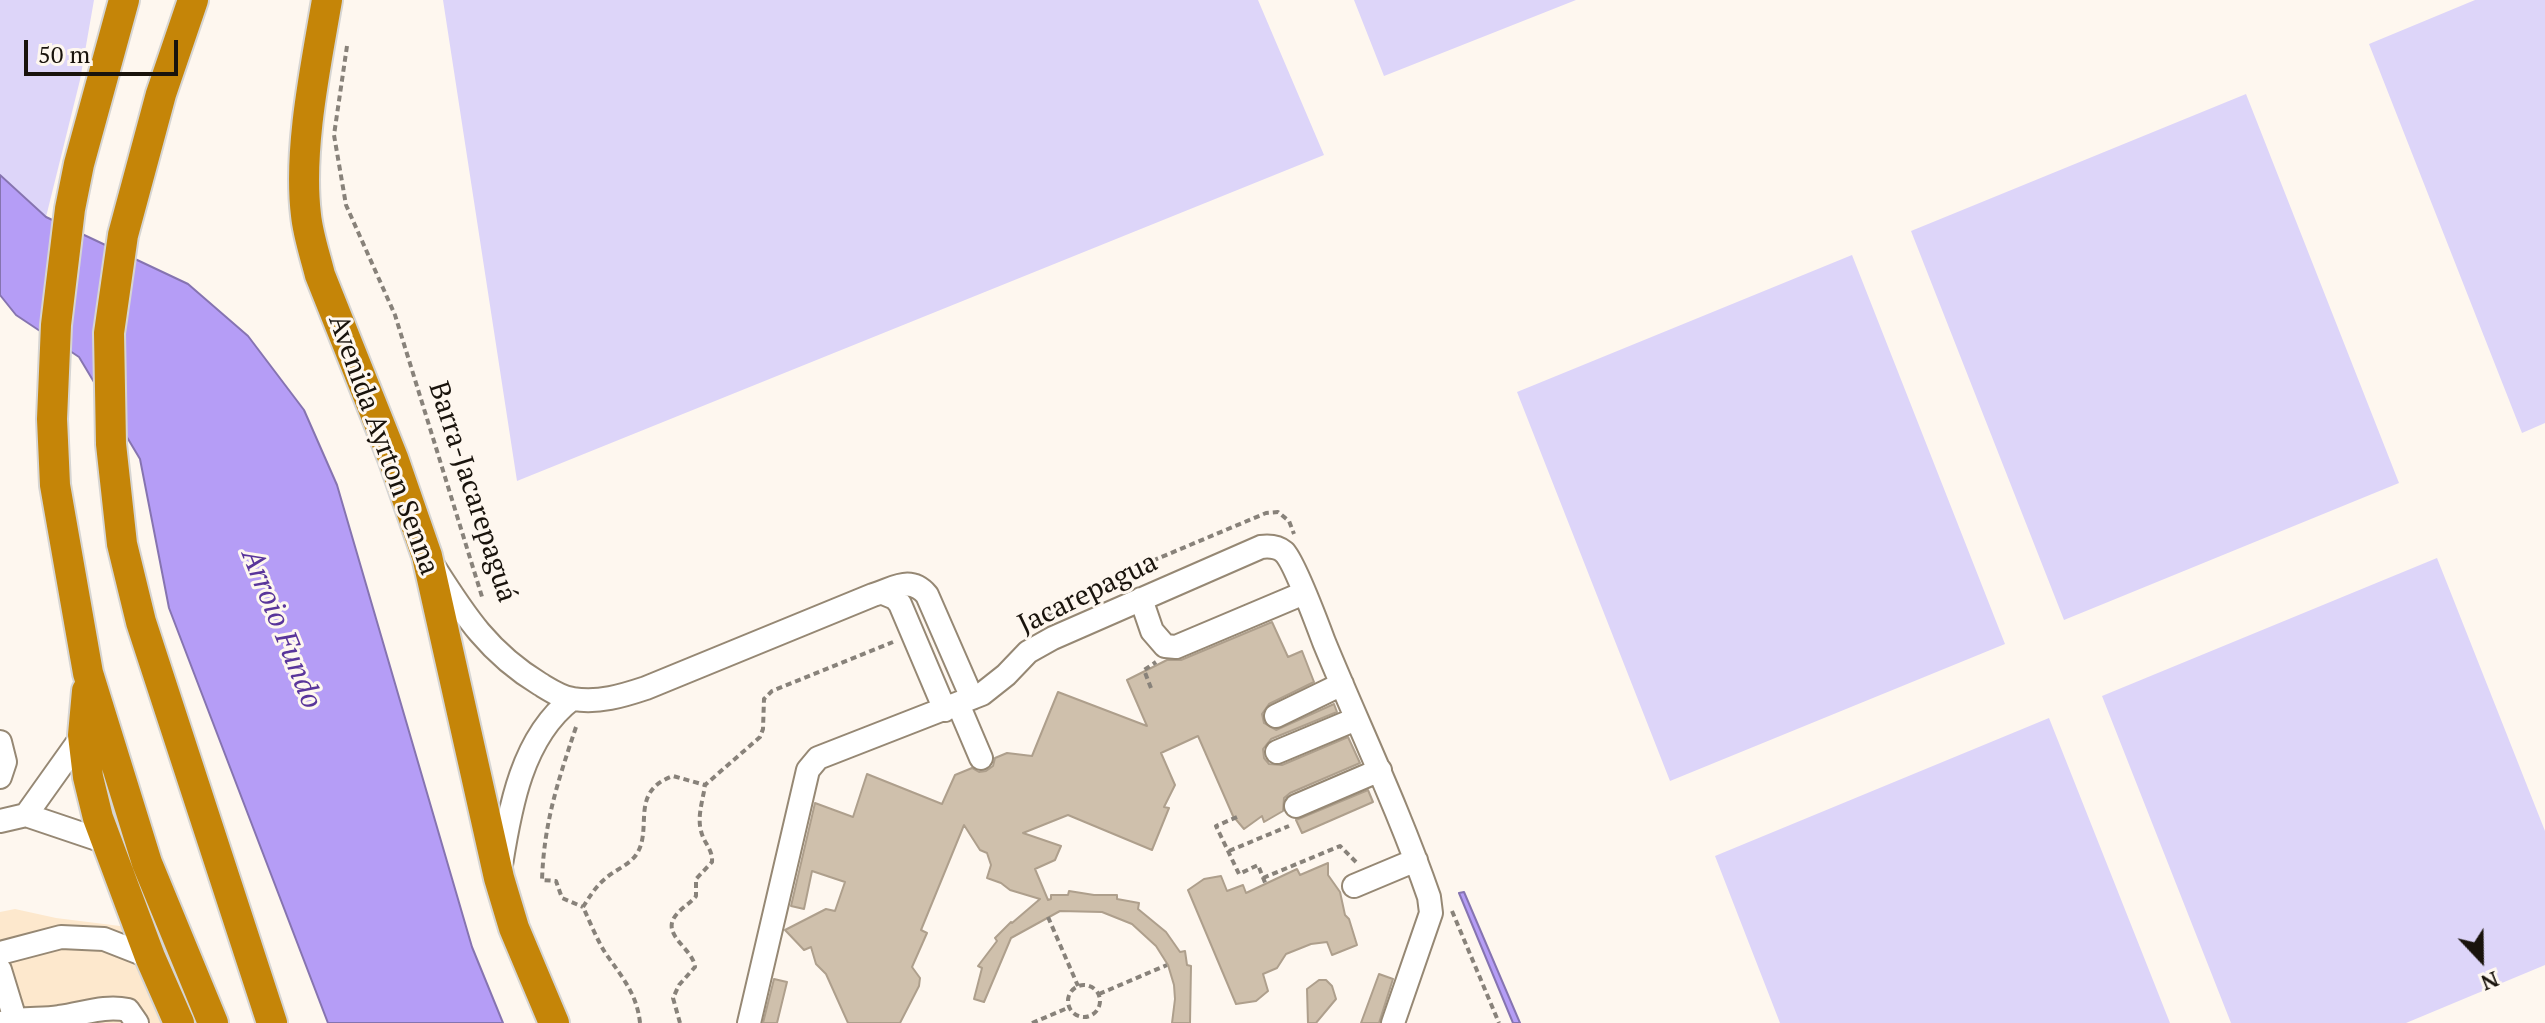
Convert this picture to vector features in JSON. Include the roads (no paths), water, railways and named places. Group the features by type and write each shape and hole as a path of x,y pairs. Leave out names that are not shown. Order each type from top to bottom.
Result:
{"highway":[{"path":"124,0 79,164 70,209 56,325 52,419 55,485 88,673 147,863 213,1023"},
{"path":"193,0 161,94 123,235 109,333 111,444 122,544 141,622 272,1023"},
{"name":"Avenida Ayrton Senna","path":"327,0 305,157 305,213 320,275 393,458 427,556 499,878 514,928 554,1023"},
{"path":"88,673 83,735 88,777 106,842 179,1023"}],"lane":[{"name":"Jacarepagua","path":"749,1023 808,770 818,758 958,704 1006,675 1028,652 1261,547 1271,546 1285,553 1304,593"},
{"path":"427,556 466,617 502,657 547,688 572,699 612,698 646,688 911,583 927,595 958,704 981,758"},
{"path":"883,593 898,600 914,633 958,704"},
{"path":"1141,599 1152,631 1165,646 1176,647 1304,593 1380,770 1429,897 1431,913 1393,1023"},
{"path":"1276,716 1342,684"},
{"path":"499,878 509,810 518,783 549,721 572,699"},
{"path":"1277,752 1356,719"},
{"path":"26,815 83,735"},
{"path":"0,742 5,762 0,777"},
{"path":"1296,806 1380,770"},
{"path":"0,821 26,815 106,842"},
{"path":"1359,884 1416,860"},
{"path":"0,953 61,937 104,939 150,957"},
{"path":"0,970 9,1021 57,1017 111,1006 128,1010 137,1023"}],"water":[{"name":"Arroio Fundo","path":"0,175 46,217 188,284 248,336 304,410 337,485 472,947 503,1023 328,1023 169,608 140,459 79,357 16,315 0,295"},
{"path":"1464,892 1520,1023 1513,1023 1459,893"}]}
